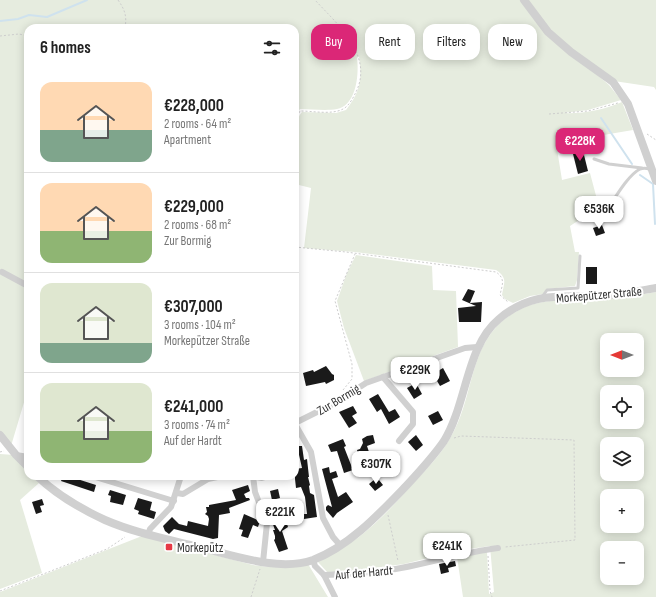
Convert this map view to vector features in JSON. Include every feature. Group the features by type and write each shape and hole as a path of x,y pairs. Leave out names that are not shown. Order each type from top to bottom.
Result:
{"street":[{"path":"524,0 548,32 571,52 613,82 626,99 656,181"},
{"path":"2,272 24,284"},
{"name":"Morkepützer Straße","path":"42,480 56,492 105,520 148,535 263,562 290,563 313,560 340,545 356,533 386,507 432,458 444,442 450,430 464,395 477,347 483,336 497,320 516,306 541,298 602,296 656,288"},
{"name":"Zur Bormig","path":"299,422 334,403 366,382 465,348 477,347"},
{"path":"382,377 413,412 413,424 399,441"},
{"path":"299,431 311,452 323,518 333,537 340,545"},
{"path":"0,435 24,463"},
{"path":"16,455 24,456"},
{"path":"105,480 174,501"},
{"path":"148,535 150,529 171,507 177,493 180,480"},
{"path":"177,493 183,494 206,480"},
{"path":"254,480 255,492 267,524 263,562"},
{"name":"Auf der Hardt","path":"324,575 355,574 400,568 458,554 498,548"},
{"name":"Auf der Hardt","path":"313,560 315,566 324,575 335,597"}],"lane":[{"path":"594,159 609,164 652,169"},
{"path":"607,210 625,184 638,170 642,168"},
{"name":"Morkepützer Straße","path":"541,298 547,290 578,288 580,256"}],"path":[{"path":"118,0 127,17 126,24"},
{"path":"299,113 300,111 336,111 345,109 358,88 361,73 358,56 351,41 335,20 315,0"},
{"path":"0,36 19,34 24,35"},
{"path":"549,114 588,111 611,106 626,99"},
{"path":"299,247 355,253 496,272 504,281 500,295 505,301 516,306"},
{"path":"334,403 352,379 350,357 335,301 355,253"},
{"path":"444,442 461,436 574,440 575,540 498,548"},
{"path":"386,507 400,568"},
{"path":"0,591 107,549 124,538 129,529"},
{"path":"488,549 490,591 492,597"},
{"path":"251,597 263,562"}],"shaded area":[{"path":"0,0 656,0 656,90 654,87 614,81 595,73 609,85 621,100 588,110 563,113 593,111 622,102 633,130 556,143 562,180 590,173 599,207 570,226 575,252 579,252 577,280 575,286 547,289 543,294 530,296 513,303 505,299 502,295 504,278 496,270 355,252 304,248 311,188 299,185 299,116 302,112 336,113 346,110 355,97 359,84 359,56 357,58 358,72 357,80 353,95 344,106 333,110 299,110 299,24 24,24 24,402 11,446 0,431"},
{"path":"356,255 432,266 433,290 456,291 458,347 364,381 344,328 337,301 347,273"},
{"path":"656,292 656,597 463,597 457,557 487,552 489,594 494,592 490,546 456,551 404,564 329,574 318,562 359,537 372,526 428,468 439,454 450,439 461,414 482,348 491,333 503,321 519,310 539,303 561,300 611,299"},
{"path":"0,454 14,455 24,466 24,480 36,480 39,483 20,500 42,573 0,589"},
{"path":"142,536 253,565 280,567 308,564 328,597 0,597 0,592"}],"building":[{"path":"583,151 588,171 578,174 573,154"},
{"path":"602,225 605,233 596,236 593,228"},
{"path":"586,267 597,267 597,284 586,284"},
{"path":"468,289 475,291 470,303 482,302 481,322 459,322 458,308 476,306 462,300"},
{"path":"326,366 334,375 334,380 326,384 325,382 306,386 303,373 313,370 314,372"},
{"path":"443,368 450,381 440,386 433,374"},
{"path":"416,383 422,394 414,399 407,388"},
{"path":"378,394 389,412 395,409 400,417 389,424 381,409 377,412 369,399"},
{"path":"353,406 357,413 352,416 357,423 349,428 339,412"},
{"path":"438,411 443,420 433,425 428,416"},
{"path":"373,435 375,443 367,446 370,455 359,458 357,450 360,449 363,443 362,439"},
{"path":"416,435 423,445 416,451 408,442"},
{"path":"343,439 346,446 344,447 353,470 344,473 337,451 331,452 328,445"},
{"path":"299,446 302,446 304,460 307,459 310,493 314,495 317,517 304,519 303,514 307,514 305,497 301,487 296,488 295,480 299,480 299,468 302,468"},
{"path":"392,452 398,459 389,466 383,459"},
{"path":"329,467 330,473 336,471 338,477 332,479 338,497 346,492 353,502 337,513 333,518 326,510 328,505 332,507 322,469"},
{"path":"375,479 377,482 379,480 383,485 375,491 369,484"},
{"path":"80,480 96,485 94,492 61,481"},
{"path":"248,485 250,491 244,494 246,498 249,498 250,500 229,508 230,513 219,515 218,538 213,539 174,529 169,534 165,531 163,526 172,517 179,524 187,526 188,521 208,526 209,519 205,514 207,512 206,507 209,507 209,505 236,500 232,490"},
{"path":"278,489 280,498 272,500 270,491"},
{"path":"110,490 126,495 123,505 110,502 111,496 108,495"},
{"path":"138,498 152,502 150,510 156,512 154,519 138,514 139,511 134,509"},
{"path":"42,499 44,505 40,506 42,512 36,514 32,502"},
{"path":"244,514 260,521 258,527 253,525 248,538 241,536 243,530 239,529"},
{"path":"279,517 280,520 289,518 291,523 287,524 288,527 282,531 288,549 279,552 274,540 275,536 273,530 275,530 271,519"},
{"path":"455,561 456,566 448,568 449,572 441,574 439,564"}],"waterway":[{"path":"0,21 18,19 29,15 47,17 87,0"},
{"path":"601,118 632,164"},
{"path":"640,175 653,184 655,224"}],"place":[{"name":"Morkepütz","path":"169,547"}]}
